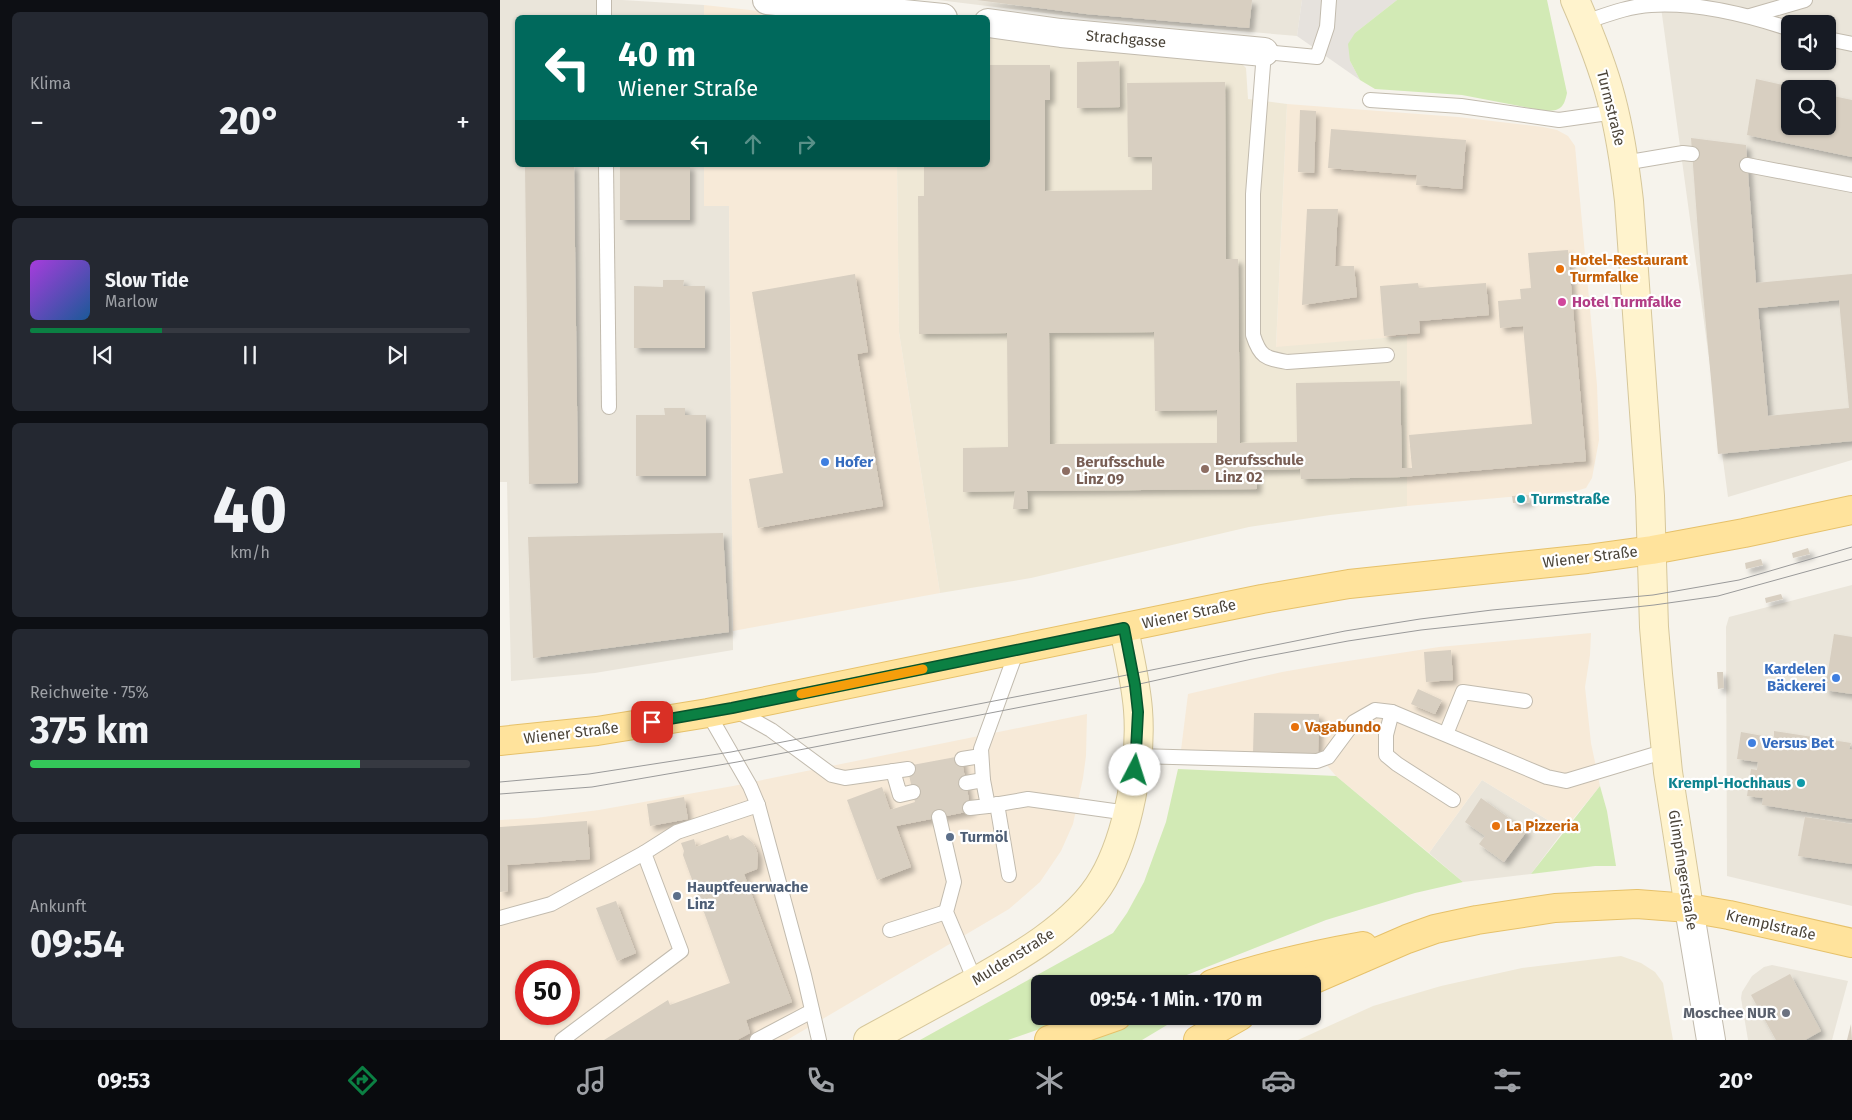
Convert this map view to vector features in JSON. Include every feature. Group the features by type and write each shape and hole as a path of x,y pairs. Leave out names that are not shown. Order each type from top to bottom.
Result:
{"main road":[{"name":"Turmstraße","path":"1580,11 1593,43 1615,112 1624,164 1632,241 1652,550"},
{"name":"Wiener Straße","path":"500,741 597,731 720,711 1262,598 1349,584 1587,559 1652,550 1852,510"},
{"name":"Glimpfingerstraße","path":"1652,550 1655,637 1666,751 1689,908"},
{"name":"Muldenstraße","path":"868,1040 1014,960 1056,931 1084,904 1103,880 1118,846 1128,813 1137,756 1138,712 1124,628"},
{"name":"Kremplstraße","path":"1406,939 1435,929 1477,920 1555,908 1637,904 1689,908 1729,915 1852,943"},
{"path":"1238,975 1330,952 1406,939"},
{"path":"1321,976 1406,939"},
{"path":"1048,1040 1091,1025"},
{"path":"1198,1040 1224,1025"}],"street":[{"path":"767,0 914,15"},
{"name":"Strachgasse","path":"990,23 1061,33 1264,52"},
{"name":"Glimpfingerstraße","path":"1689,908 1710,1040"}],"lane":[{"path":"604,0 604,15"},
{"path":"1329,0 1327,27 1317,57 1264,52 1253,194 1253,335 1258,351 1271,359 1287,362 1387,355"},
{"path":"1750,16 1805,0"},
{"path":"1580,11 1620,11 1650,5 1672,4 1750,16 1781,26"},
{"path":"1836,41 1852,44"},
{"path":"1370,100 1461,106 1559,120 1615,112"},
{"path":"1624,164 1683,153 1692,154"},
{"path":"1747,165 1852,184"},
{"path":"606,167 609,407"},
{"path":"1009,875 992,805 983,780 981,752 1017,650"},
{"path":"1446,734 1463,692 1525,701"},
{"path":"1137,756 1317,761 1328,757 1354,722 1375,710 1392,712 1547,777 1566,781 1666,751"},
{"path":"720,711 771,730 832,775 845,778 908,769"},
{"path":"720,711 758,805 804,975 819,1040"},
{"path":"1392,712 1386,735 1386,755 1453,800"},
{"path":"962,759 981,752"},
{"path":"893,771 905,798"},
{"path":"966,783 983,780"},
{"path":"970,808 1028,799 1128,813"},
{"path":"500,918 551,904 644,853 677,832 758,805"},
{"path":"939,817 954,882 946,912 975,981"},
{"path":"562,1040 681,951 644,853"},
{"path":"890,930 946,912"},
{"path":"757,1040 812,1011"}],"shaded area":[{"path":"500,0 622,0 704,5 704,15 515,15 515,167 704,167 704,206 729,206 733,650 595,673 511,681 507,482 500,482"},
{"path":"938,0 1302,0 1297,36 1086,18"},
{"path":"1302,0 1397,0 1355,33 1350,61 1360,80 1297,36"},
{"path":"1660,0 1852,0 1852,460 1728,497"},
{"path":"704,5 796,15 704,15"},
{"path":"990,36 1238,60 1246,68 1248,99 1287,104 1276,347 1407,336 1407,506 1249,527 1031,578 940,593 899,332 897,167 990,167"},
{"path":"1287,104 1458,117 1543,127 1557,130 1568,136 1575,146 1597,385 1599,440 1592,478 1586,488 1576,491 1407,506 1407,336 1276,348"},
{"name":"Hofer","path":"704,167 897,167 899,332 940,593 733,631 729,206 704,206"},
{"path":"1852,585 1852,906 1727,876 1726,627 1729,617"},
{"path":"1591,633 1585,687 1591,743 1600,786 1564,830 1482,780 1429,853 1336,776 1318,755 1181,750 1188,694 1282,672 1439,647"},
{"name":"Hauptfeuerwache Linz","path":"1087,714 1086,756 1073,824 1061,851 1040,882 1009,909 787,1040 500,1040 500,820 535,818 599,810 733,786"},
{"path":"1482,780 1564,830 1531,874 1463,882 1429,853"},
{"path":"1621,956 1641,963 1655,972 1663,983 1673,1040 1298,1040 1373,1006 1441,986 1522,968"},
{"path":"1772,965 1848,981 1832,1040 1748,1040 1741,998 1742,992 1752,976 1764,967"}],"green space":[{"path":"1397,0 1547,0 1567,93 1565,102 1558,109 1545,111 1462,95 1375,89 1360,80 1350,61 1348,44 1355,33"},
{"path":"1178,769 1336,776 1463,882 1415,893 1326,920 1187,975 1037,975 1113,933 1127,913 1144,882 1166,822"},
{"path":"1600,786 1607,811 1616,866 1595,866 1531,874"},
{"path":"1031,978 1031,1025 1051,1025 1008,1040 920,1040"},
{"path":"1127,1025 1167,1025 1142,1040 1088,1040"}],"building":[{"path":"977,0 1252,0 1249,28 1086,14"},
{"path":"1119,61 1120,107 1077,108 1077,62"},
{"path":"990,65 1050,65 1050,100 1045,100 1045,191 1152,190 1152,157 1128,157 1127,83 1225,82 1226,259 1238,259 1240,443 1297,442 1296,383 1400,381 1402,468 1412,468 1409,435 1532,424 1523,326 1500,328 1498,301 1521,299 1520,289 1531,288 1528,253 1568,250 1586,461 1401,477 1301,479 1300,469 1257,470 1257,489 1027,491 1028,509 1013,509 1015,491 963,492 963,448 1008,447 1007,333 919,334 918,196 924,196 924,167 990,167","holes":["1154,332 1155,411 1217,410 1217,443 1050,444 1049,333"]},
{"path":"1756,79 1781,85 1781,135 1836,135 1836,97 1852,100 1852,157 1747,135"},
{"path":"1300,110 1316,111 1314,173 1298,172"},
{"path":"1331,129 1466,140 1462,189 1416,185 1417,175 1328,168"},
{"path":"1691,138 1746,145 1756,283 1852,274 1852,441 1718,454","holes":["1839,300 1849,408 1768,416 1758,308"]},
{"path":"525,167 574,167 578,483 529,484"},
{"path":"620,167 690,167 690,220 620,220"},
{"path":"1307,209 1338,209 1335,266 1354,266 1357,297 1302,305"},
{"path":"855,274 868,352 857,354 883,506 758,528 749,479 783,473 752,292"},
{"path":"663,280 684,280 683,286 705,286 705,348 634,348 634,286 663,287"},
{"path":"1418,283 1419,288 1486,283 1489,315 1419,321 1420,333 1384,336 1380,286"},
{"path":"664,408 685,408 685,415 706,415 706,476 636,476 636,415 665,415"},
{"name":"Turmstraße","path":"1529,495 1530,502 1513,503 1512,496"},
{"path":"723,533 729,632 533,658 528,537"},
{"path":"1808,548 1810,554 1793,558 1792,553"},
{"path":"1761,559 1763,565 1746,569 1745,563"},
{"path":"1781,594 1783,599 1766,603 1765,598"},
{"path":"1834,634 1852,637 1852,694 1825,690"},
{"path":"1451,650 1453,680 1426,682 1424,652"},
{"path":"1717,672 1723,672 1724,688 1718,689"},
{"path":"1418,689 1442,700 1435,714 1411,704"},
{"path":"1254,713 1319,714 1318,755 1253,754"},
{"name":"Krempl-Hochhaus","path":"1774,731 1851,743 1849,749 1852,750 1852,819 1762,805 1763,798 1747,796 1751,769 1757,770 1758,762 1737,759 1741,732 1774,738"},
{"path":"961,756 971,811 896,826 911,867 877,880 847,800 882,787 890,810 915,802 907,766"},
{"path":"684,797 688,819 650,826 647,804"},
{"name":"La Pizzeria","path":"1481,798 1527,831 1504,862 1479,844 1485,836 1465,822"},
{"path":"1805,817 1852,824 1852,864 1798,856"},
{"path":"587,821 590,859 507,865 508,891 500,892 500,827"},
{"path":"728,835 730,840 743,835 753,843 756,849 758,855 757,869 744,874 792,1002 746,1020 750,1033 737,1040 604,1040 668,1000 670,1005 730,983 683,855 684,851 681,843 694,839 696,847"},
{"path":"616,901 636,953 617,961 596,908"},
{"name":"Moschee NUR","path":"1790,974 1821,1031 1805,1040 1776,1040 1751,995"},
{"path":"1851,1024 1852,1040 1847,1040"}],"tram line":[{"path":"500,782 589,774 731,752 1345,631 1492,610 1653,595 1739,580 1852,547"},
{"path":"500,794 592,787 737,762 1135,685 1252,659 1348,641 1421,630 1654,605 1718,596 1852,559"}],"slow traffic":[{"path":"801,694 923,669"}],"place":[{"name":"Hotel-Restaurant Turmfalke","path":"1560,269"},
{"name":"Hotel Turmfalke","path":"1562,302"},
{"name":"Hofer","path":"825,462"},
{"name":"Berufsschule Linz 02","path":"1205,469"},
{"name":"Berufsschule Linz 09","path":"1066,471"},
{"name":"Turmstraße","path":"1521,499"},
{"name":"Kardelen Bäckerei","path":"1836,678"},
{"name":"Vagabundo","path":"1295,727"},
{"name":"Versus Bet","path":"1752,743"},
{"name":"Krempl-Hochhaus","path":"1801,783"},
{"name":"La Pizzeria","path":"1496,826"},
{"name":"Turmöl","path":"950,837"},
{"name":"Hauptfeuerwache Linz","path":"677,896"},
{"name":"Moschee NUR","path":"1786,1013"}],"route":[{"path":"652,722 708,713 1124,628 1138,712 1135,770"}]}
